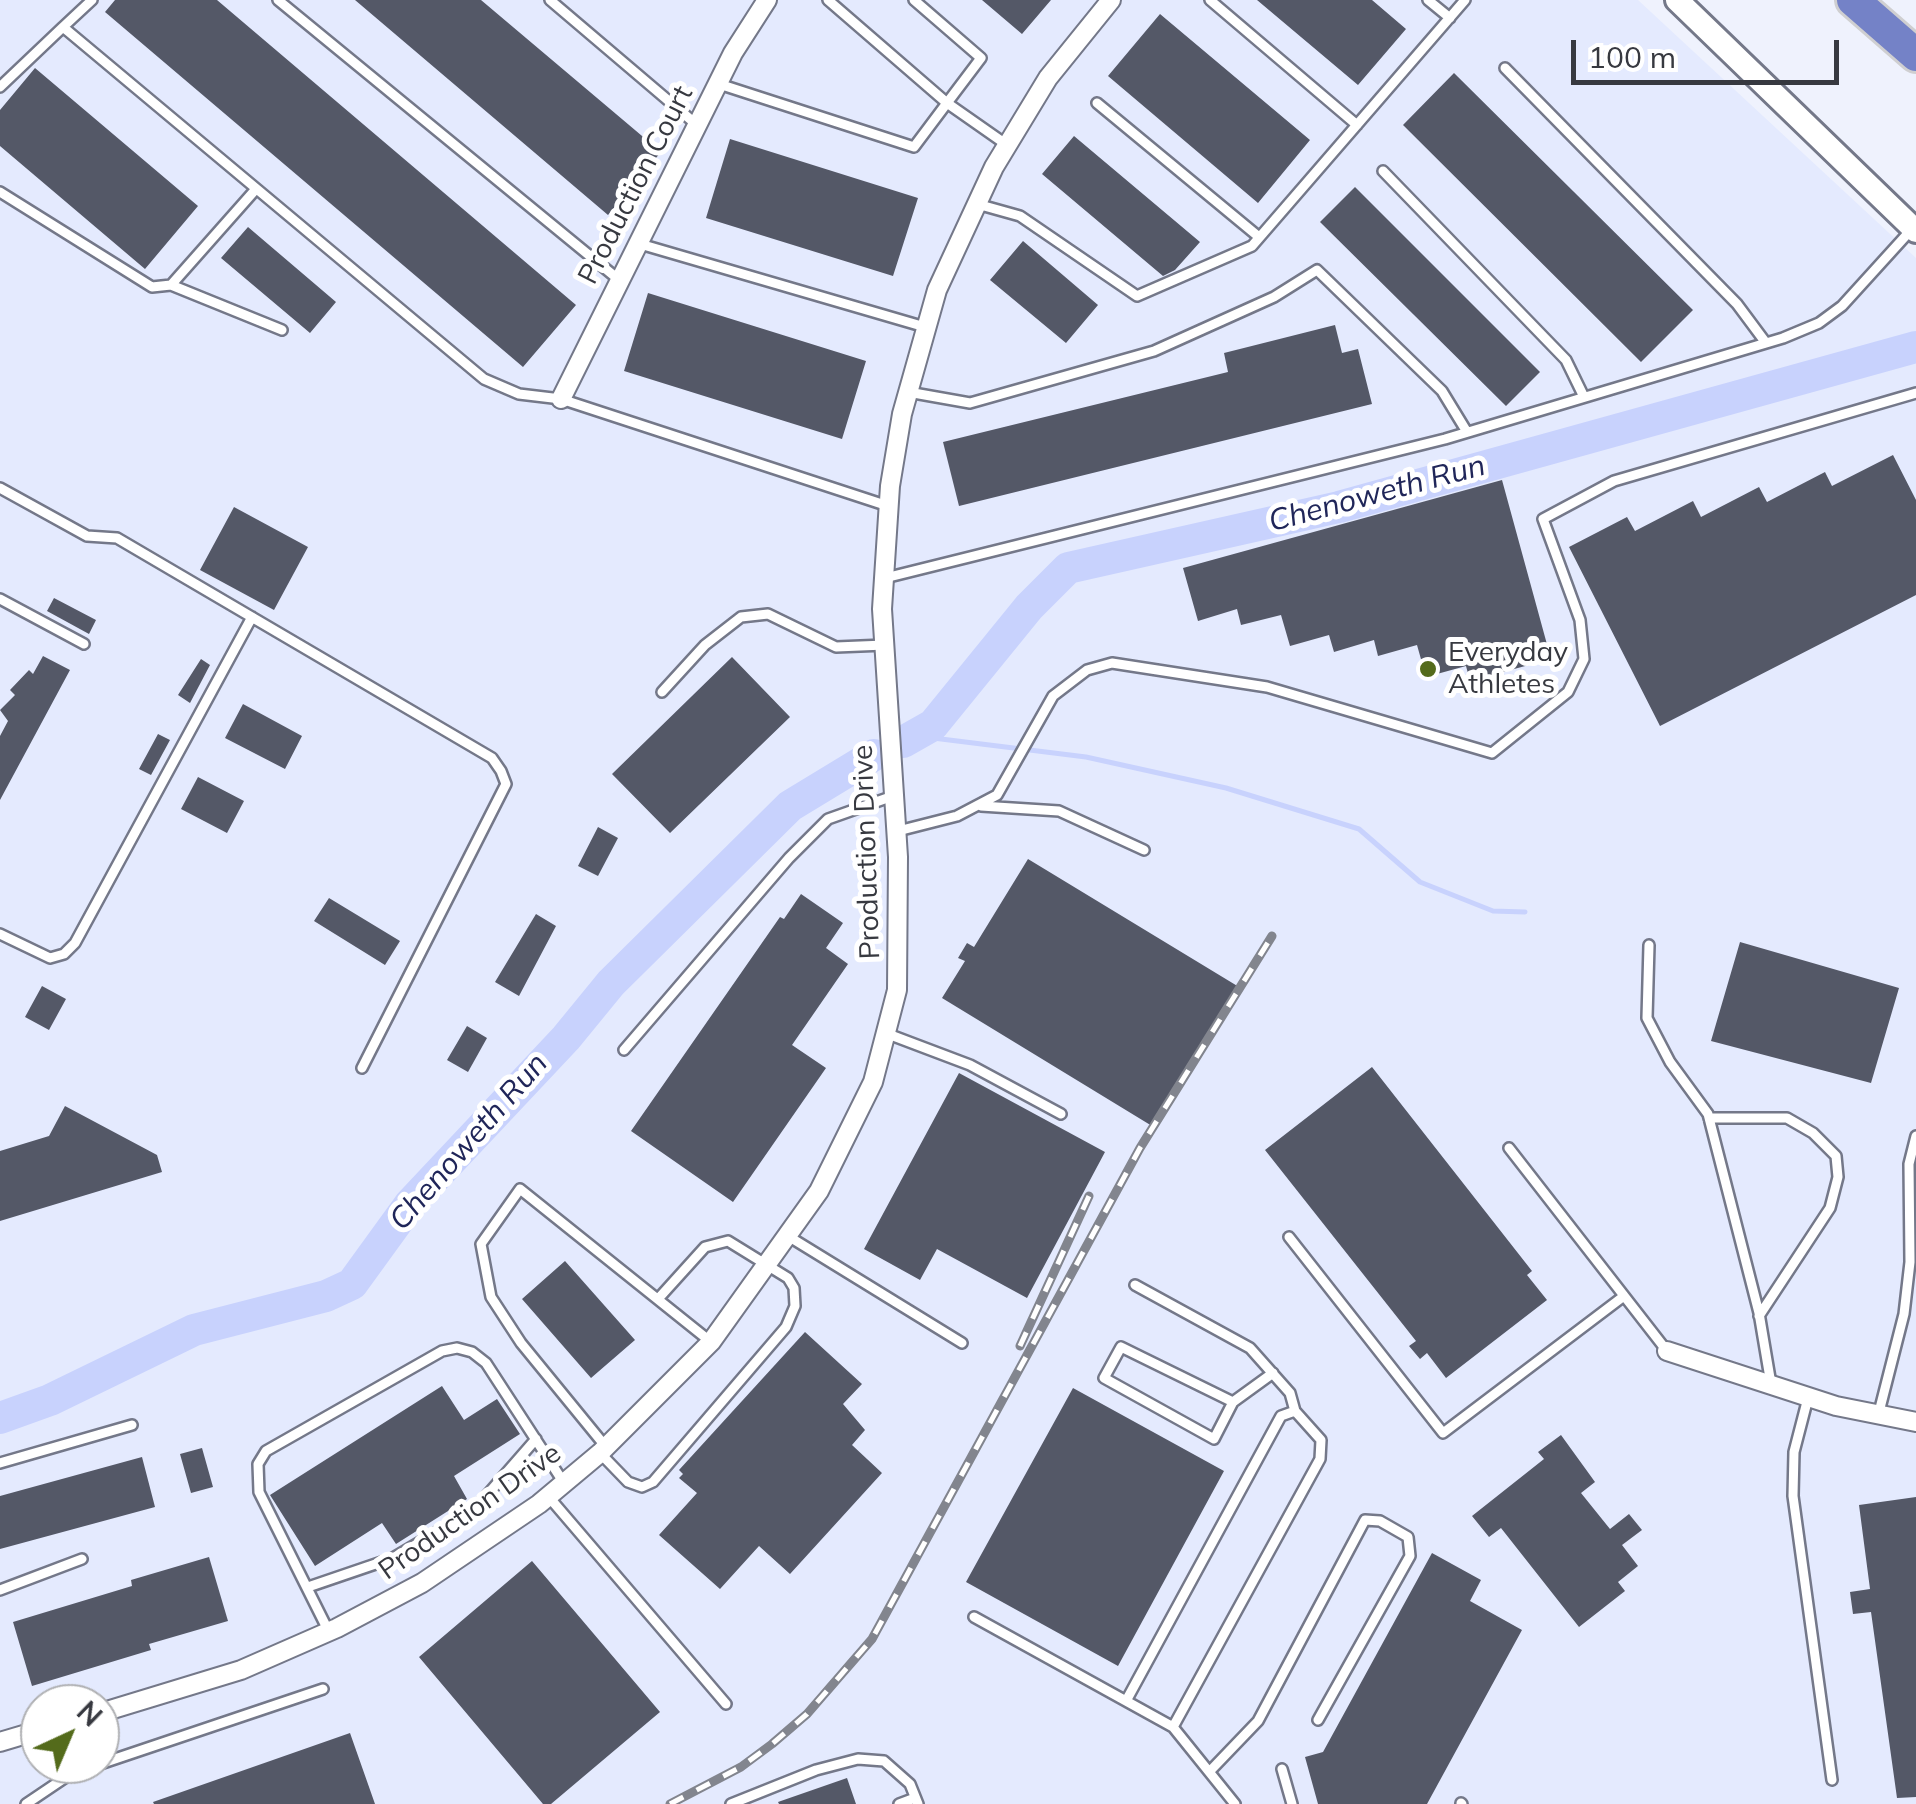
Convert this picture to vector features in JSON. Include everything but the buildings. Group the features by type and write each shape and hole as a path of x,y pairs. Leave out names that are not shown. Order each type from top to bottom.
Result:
{"highway":[{"path":"1853,0 1916,55"}],"street":[{"name":"Production Court","path":"562,399 618,279 767,0"},
{"name":"Production Drive","path":"120,1707 241,1670 329,1632 436,1574 548,1496 603,1450 711,1342 788,1236 850,1134 888,1034 900,960 883,579 888,506 908,392 925,327 976,204 1048,78 1111,0"},
{"path":"1677,0 1914,230"},
{"path":"1667,1351 1697,1357 1808,1398 1916,1422"}],"lane":[{"path":"0,87 92,0"},
{"path":"278,0 618,279"},
{"path":"550,0 699,127"},
{"path":"828,0 947,104 1007,145"},
{"path":"719,84 914,147 982,58 914,0"},
{"path":"1210,0 1357,125"},
{"path":"1428,0 1450,18"},
{"path":"976,204 1020,216 1137,296 1252,246 1465,0"},
{"path":"62,27 484,379 520,394 562,399 888,506"},
{"path":"1504,68 1737,304 1766,342"},
{"path":"1098,103 1259,237"},
{"path":"1383,171 1566,360 1584,397"},
{"path":"171,285 256,189"},
{"path":"0,192 152,287 171,285 282,330"},
{"path":"883,579 1467,432 1766,342 1820,322 1842,306 1914,230"},
{"path":"638,243 925,327"},
{"path":"908,392 970,403 1154,351 1274,297 1316,270 1442,391 1467,432"},
{"path":"982,806 1007,784 1053,696 1086,670 1112,663 1267,687 1492,753 1568,692 1584,659 1580,620 1543,519 1614,481 1916,393"},
{"path":"0,488 87,536 117,538 492,758 506,784 362,1068"},
{"path":"0,599 84,644"},
{"path":"662,692 705,646 741,617 768,614 836,647 885,645"},
{"path":"0,934 50,958 64,954 75,943 252,617"},
{"path":"624,1050 828,819 894,796"},
{"path":"896,831 982,806 1059,812 1144,850"},
{"path":"1649,945 1647,1018 1709,1118 1759,1316 1771,1386"},
{"path":"888,1034 970,1065 1061,1114"},
{"path":"1709,1118 1787,1118 1814,1133 1836,1156 1838,1177 1830,1208 1759,1316"},
{"path":"1878,1416 1904,1314 1910,1262 1909,1164 1916,1136"},
{"path":"1509,1148 1667,1351"},
{"path":"658,1299 705,1248 728,1241 769,1263 794,1288 796,1306 786,1327 703,1426 653,1482 642,1487 628,1482 521,1343 491,1298 480,1244 520,1189 711,1342"},
{"path":"788,1236 962,1343"},
{"path":"1289,1237 1442,1433 1624,1296"},
{"path":"1136,1286 1250,1348 1290,1393 1296,1411 1322,1440 1320,1458 1173,1727"},
{"path":"1234,1402 1121,1347 1104,1378 1214,1440 1234,1402 1273,1374"},
{"path":"329,1632 260,1492 258,1464 266,1451 442,1350 457,1348 472,1352 486,1363 564,1483"},
{"path":"1808,1398 1794,1452 1793,1496 1832,1780"},
{"path":"1126,1701 1281,1416 1296,1411"},
{"path":"0,1463 132,1425"},
{"path":"308,1587 393,1558 474,1510 536,1439"},
{"path":"548,1496 726,1704"},
{"path":"1211,1770 1258,1722 1365,1520 1380,1520 1408,1537 1410,1556 1318,1720"},
{"path":"0,1590 82,1558"},
{"path":"974,1617 1173,1727 1211,1770 1234,1804"},
{"path":"120,1757 323,1689"},
{"path":"732,1804 816,1770 858,1759 884,1761 910,1784 916,1801 899,1804"},
{"path":"1282,1769 1292,1804"},
{"path":"26,1804 56,1784"}],"shaded area":[{"path":"0,0 1638,0 1916,258 1916,1804 0,1804"}],"waterway":[{"name":"Chenoweth Run","path":"903,742 933,725 1029,607 1068,568 1339,507 1916,347"},
{"path":"917,736 1086,757 1226,788 1359,829 1420,882 1493,911 1525,912"},
{"name":"Chenoweth Run","path":"0,1418 50,1400 194,1330 326,1296 352,1284 410,1204 566,1038 611,983 790,806 874,755"}],"railway":[{"path":"670,1804 741,1767 772,1744 807,1714 872,1639 1140,1148 1272,936"},
{"path":"1020,1346 1089,1196"}],"place":[{"name":"Everyday Athletes","path":"1428,669"}]}
